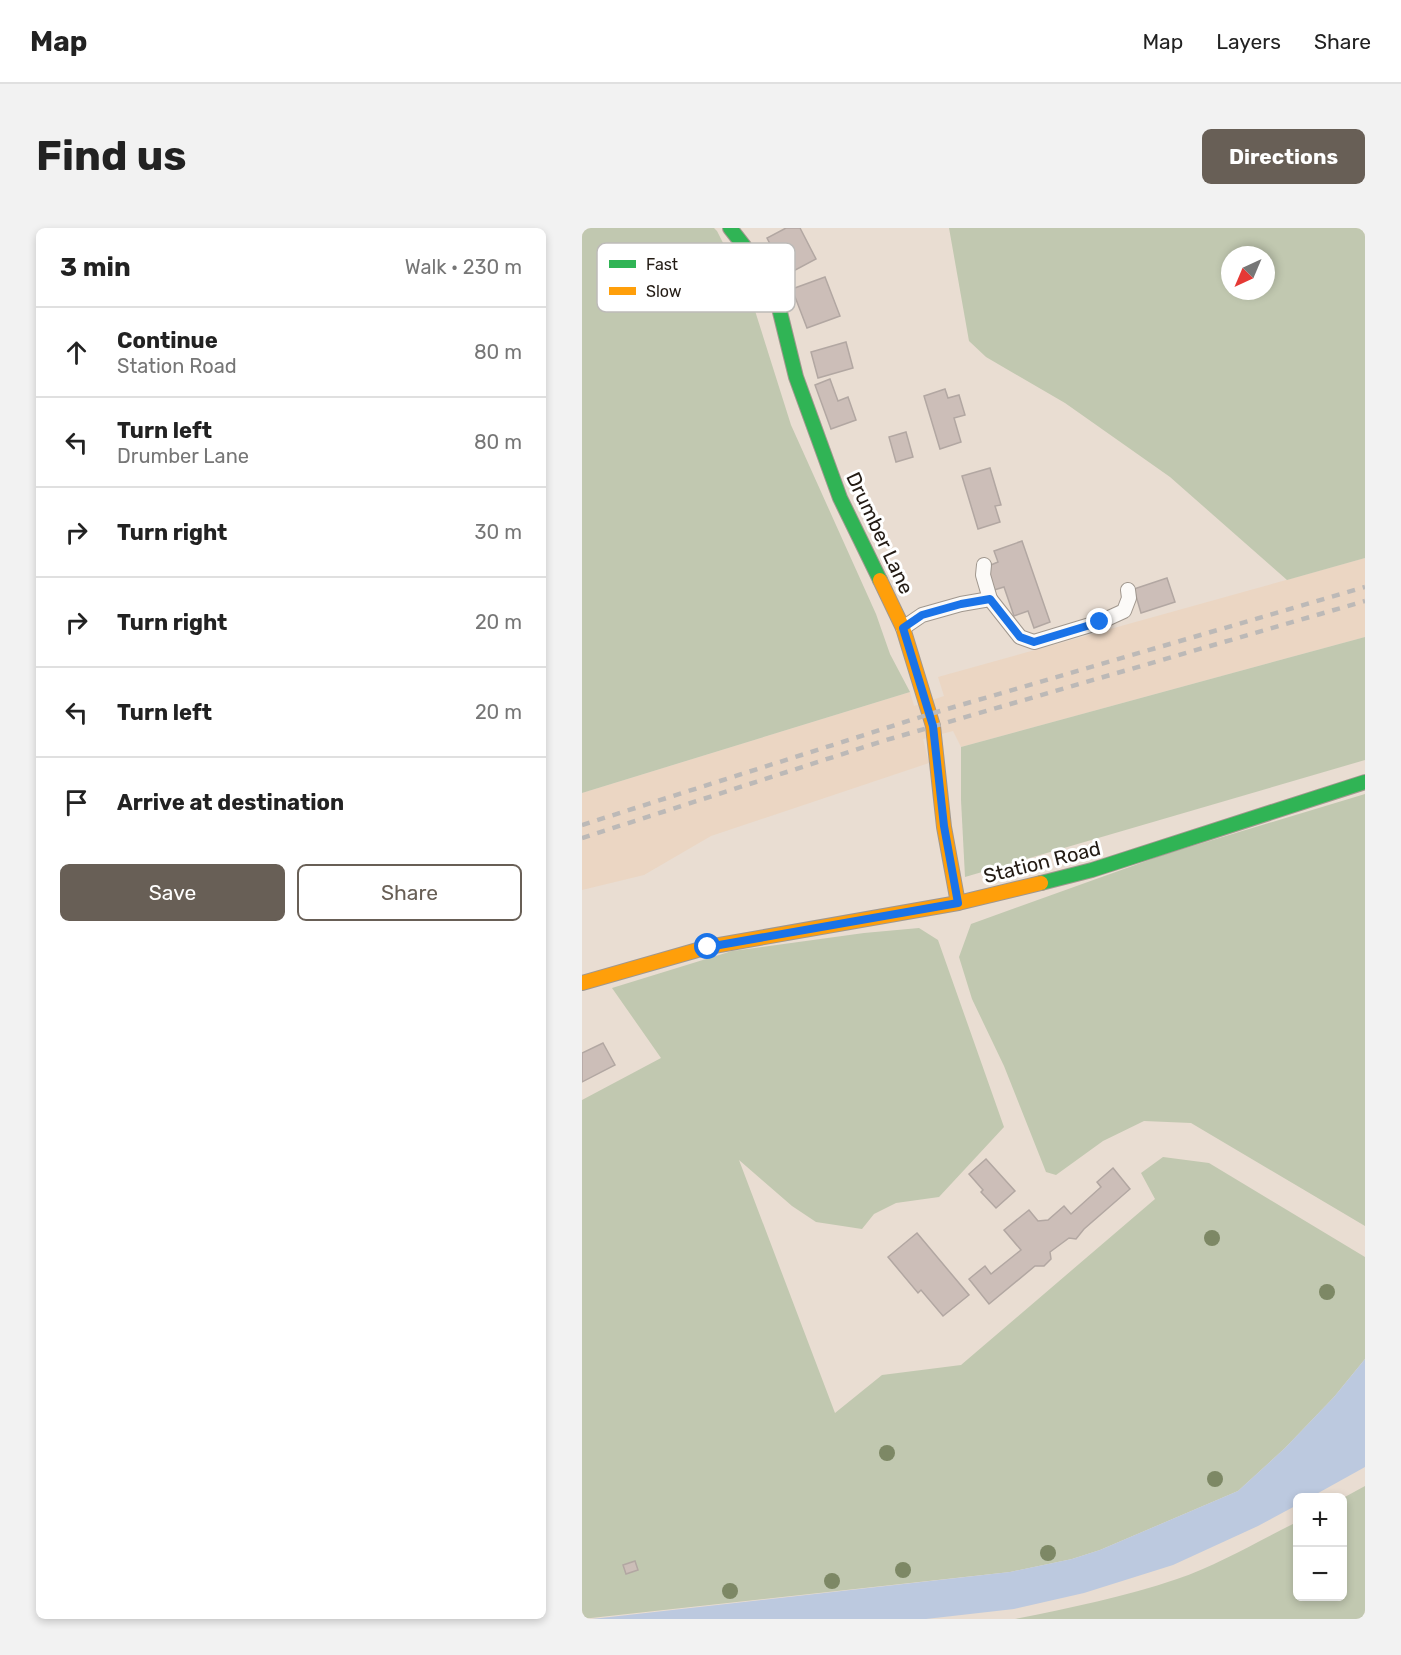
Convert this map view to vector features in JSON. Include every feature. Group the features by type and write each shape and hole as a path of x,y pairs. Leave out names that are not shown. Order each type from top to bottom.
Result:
{"street":[{"name":"Drumber Lane","path":"730,228 742,243"},
{"name":"Drumber Lane","path":"780,312 796,377 840,498 903,628 933,726 944,826 958,903"},
{"name":"Station Road","path":"582,982 708,947 958,903 1092,870 1365,782"}],"lane":[{"path":"984,565 983,575 990,599 1020,637 1034,642 1100,622 1124,611 1129,598 1128,590"},
{"path":"903,628 922,615 990,599"}],"shaded area":[{"path":"1365,558 1365,637 961,747 953,731 923,739 929,763 711,836 644,875 582,890 582,793 910,692 914,706 944,696 938,677"}],"green space":[{"path":"582,228 714,228 723,243 597,243 597,312 755,312 791,425 876,614 890,654 910,692 582,793"},
{"path":"949,228 1365,228 1365,558 1287,580 1170,477 1065,403 986,357 969,341"},
{"path":"1365,637 1365,760 965,877 961,747"},
{"path":"1365,794 1365,1226 1191,1123 1144,1121 1103,1141 1056,1175 1046,1172 1004,1066 972,999 959,957 971,924 1163,855"},
{"path":"919,928 938,940 1004,1127 939,1197 896,1203 874,1214 862,1229 816,1222 792,1206 739,1160 835,1413 882,1375 961,1365 1155,1199 1141,1173 1163,1157 1209,1163 1365,1257 1365,1359 1334,1397 1285,1448 1238,1491 1100,1550 1072,1559 1010,1572 582,1619 582,1100 661,1058 612,988 732,951"},
{"path":"1365,1486 1365,1619 1015,1619 1117,1597 1177,1579 1223,1560 1293,1524 1293,1601 1347,1601 1347,1496"}],"water":[{"path":"1365,1359 1365,1467 1318,1493 1293,1493 1293,1507 1173,1565 1084,1593 1014,1609 926,1619 592,1619 1010,1572 1072,1559 1100,1550 1238,1491 1285,1448 1334,1397"}],"building":[{"path":"786,228 800,228 816,259 795,270 795,243 770,243 767,238"},
{"path":"825,277 840,316 807,328 795,297 795,288"},
{"path":"846,342 853,368 818,378 811,352"},
{"path":"830,379 838,401 848,397 856,420 831,429 815,385"},
{"path":"945,389 948,398 959,395 965,415 954,418 961,442 940,449 924,396"},
{"path":"906,432 913,457 896,462 889,437"},
{"path":"990,468 1001,505 995,506 1000,522 978,529 962,476"},
{"path":"1022,541 1050,622 1034,628 1028,611 1014,616 1004,587 994,590 986,567 998,562 994,551"},
{"path":"1167,578 1175,602 1141,613 1134,589"},
{"path":"603,1043 615,1065 582,1082 582,1053"},
{"path":"986,1159 1015,1191 996,1208 969,1174"},
{"path":"1113,1168 1130,1189 1084,1229 1076,1239 1069,1238 1050,1252 1051,1259 1044,1266 1035,1266 989,1304 969,1279 985,1266 991,1274 1021,1250 1004,1230 1029,1210 1038,1221 1048,1220 1064,1206 1071,1214 1101,1187 1097,1182"},
{"path":"917,1233 969,1295 943,1316 921,1290 918,1293 888,1257"},
{"path":"635,1561 638,1570 626,1574 623,1565"}],"railway":[{"path":"582,825 930,714 1365,587"},
{"path":"582,838 883,741 1365,601"}],"traffic: fast":[{"path":"730,228 742,243"},
{"path":"780,312 796,377 840,498 880,580"},
{"path":"1041,883 1092,870 1365,782"}],"traffic: slow":[{"path":"880,580 903,628 933,726 944,827 958,903"},
{"path":"582,983 708,947 958,903 1041,883"}],"route":[{"path":"708,947 810,931 958,903 939,792 933,726 903,628 922,615 990,599 1020,637 1034,642 1100,622"}]}
